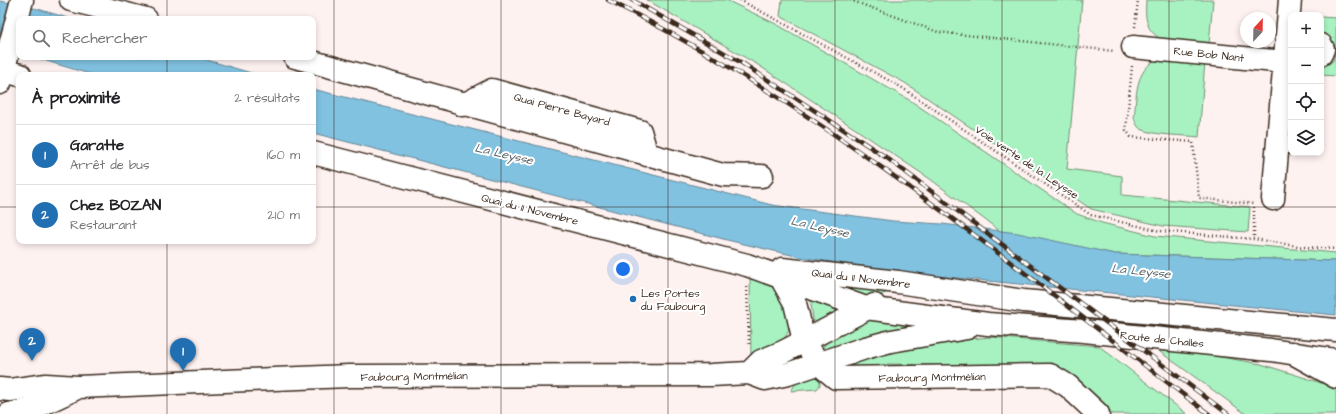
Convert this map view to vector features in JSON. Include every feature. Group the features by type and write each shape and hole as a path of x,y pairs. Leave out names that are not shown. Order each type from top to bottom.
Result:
{"main road":[{"path":"71,0 134,16"},
{"path":"19,16 22,1"},
{"path":"6,71 16,27"},
{"path":"1263,201 1288,41"},
{"name":"Rue Bob Nant","path":"1134,44 1287,54"},
{"name":"Quai Pierre Bayard","path":"306,60 463,105 723,175 762,176"},
{"name":"Quai du 11 Novembre","path":"316,153 747,265 866,308 988,324"},
{"name":"Quai du 11 Novembre","path":"747,265 898,282 975,295 1024,301 1336,330"},
{"name":"Faubourg Montmélian","path":"781,278 795,303 804,341 819,364 836,378 1050,376 1068,386 1098,414"},
{"name":"Quai du 11 Novembre","path":"866,308 880,302 914,296 975,295"},
{"path":"749,373 761,361 804,341 866,308"},
{"name":"Faubourg Montmélian","path":"0,389 10,390 46,384 78,387 356,376 711,375 749,373 765,379 788,374 865,348 891,341 988,324"},
{"name":"Route de Challes","path":"988,324 1084,331 1293,353 1336,360"},
{"path":"1293,353 1336,377"},
{"name":"Faubourg Montmélian","path":"9,414 32,409 78,387"},
{"path":"0,393 7,404 9,414"}],"path":[{"name":"Voie verte de la Leysse","path":"740,0 901,87 1091,215 1160,231 1254,239 1336,249"},
{"path":"850,0 938,32 1117,52 1134,44"},
{"path":"1138,0 1126,130 1131,137 1193,142 1199,198 1263,201"},
{"path":"747,265 749,373"}],"green space":[{"path":"647,0 726,0 776,24 911,101 1077,214 1102,223 1155,236 1336,253 1336,261 1115,254 1000,231 930,179 758,65"},
{"path":"782,0 1082,0 1067,169 1122,176 1122,195 1250,207 1248,232 1163,226 1091,209 905,83 780,16"},
{"path":"1146,0 1213,0 1209,44 1161,39 1152,32 1147,22"},
{"path":"1324,17 1336,18 1336,50 1328,37 1324,34"},
{"path":"1336,50 1336,76 1324,75 1324,67 1333,61"},
{"path":"1157,59 1205,61 1199,137 1154,133 1138,127 1134,118 1140,77 1144,70"},
{"path":"750,275 783,290 790,321 788,332 781,343 770,351 751,360"},
{"path":"817,277 887,291 886,293 863,301"},
{"path":"810,297 841,309 814,326"},
{"path":"857,318 937,324 825,351 822,349 828,340"},
{"path":"990,337 1099,346 1187,414 1108,414 1102,408 999,367 889,364 866,370 845,370 842,367 884,353 939,342"},
{"path":"1156,349 1204,354 1261,364 1328,385 1336,389 1336,414 1246,414"},
{"path":"816,373 820,380 820,385 817,389 791,391 797,381"}],"water":[{"path":"0,1 38,9 61,16 16,16 16,24 0,48"},
{"path":"43,60 207,60 248,72 83,72"},
{"name":"La Leysse","path":"316,90 772,205 893,221 942,224 1018,233 1115,254 1336,261 1336,315 896,272 800,257 731,241 316,134"}],"railway":[{"path":"608,0 688,43 767,90 843,140 918,193 1209,414"},
{"path":"632,0 742,63 887,158 1228,414"}],"place":[{"name":"Les Portes du Faubourg","path":"633,299"},
{"name":"Chez BOZAN","path":"32,361"},
{"name":"Garatte","path":"183,371"}]}
